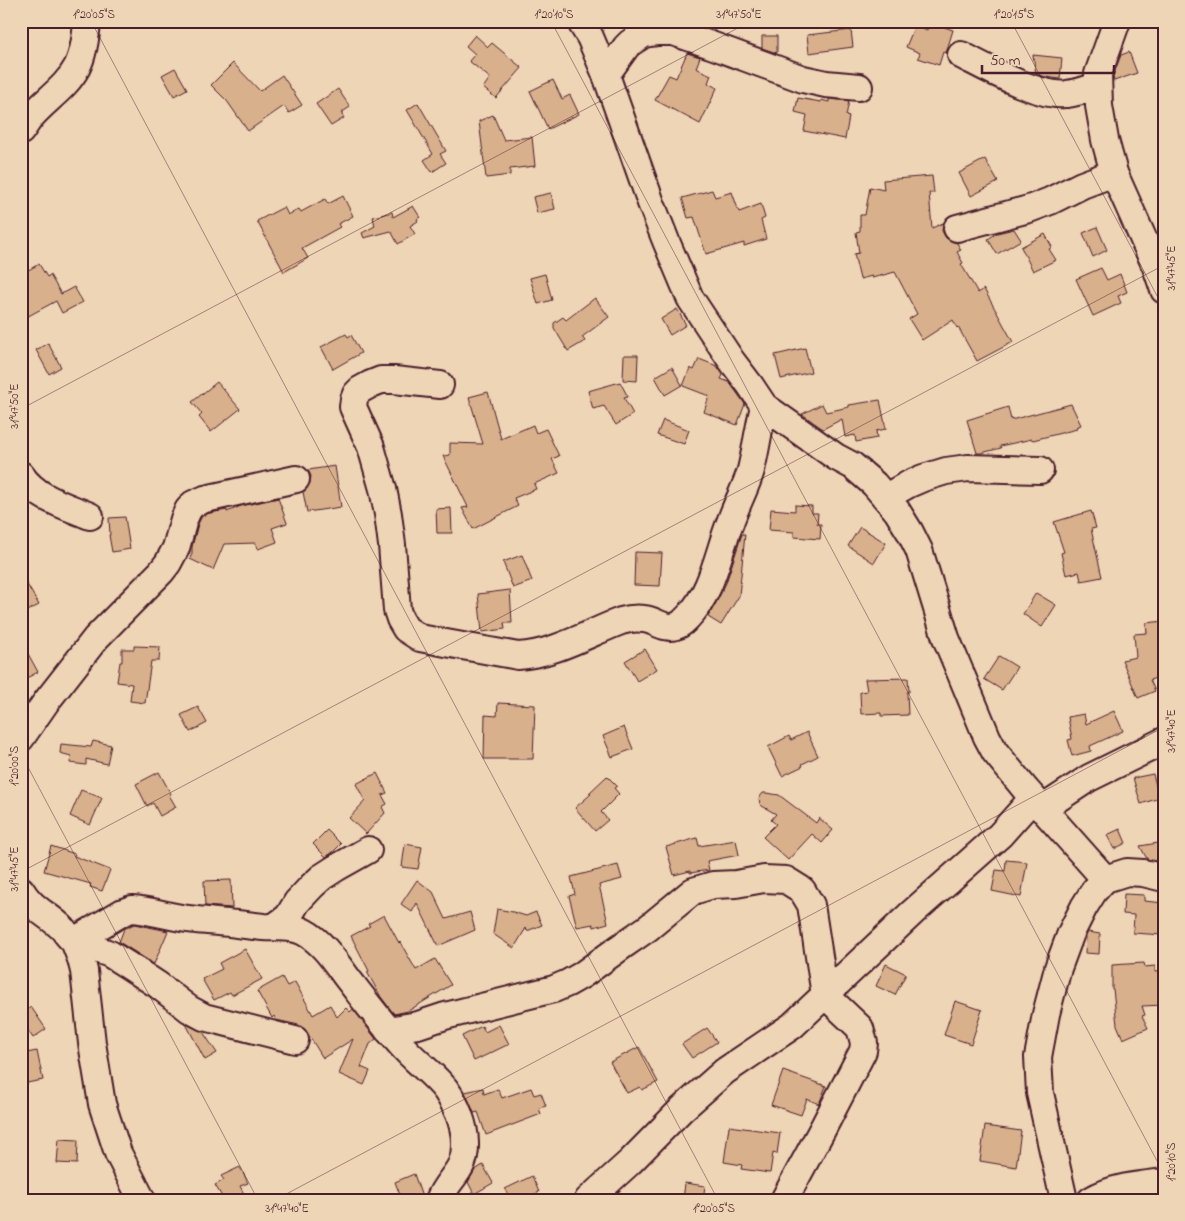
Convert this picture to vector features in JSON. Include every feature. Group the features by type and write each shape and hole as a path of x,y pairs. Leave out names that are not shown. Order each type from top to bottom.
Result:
{"street":[{"path":"21,131 30,118 61,87 75,69 83,50 88,21"},
{"path":"580,21 590,37 606,75 651,203 690,298 764,406 836,457 854,466 886,497 910,532 919,550 946,638 995,752 1037,804 1106,879"},
{"path":"1117,21 1098,74 1099,106 1105,140 1114,173 1156,267 1164,290"},
{"path":"606,75 626,47 647,28 658,32 673,32 803,79 826,84 859,87"},
{"path":"961,55 1027,86 1045,92 1067,94 1097,86"},
{"path":"957,228 1029,209 1114,173"},
{"path":"440,385 381,380 360,390 354,399 353,407 370,447 383,489 392,545 397,610 406,630 420,638 518,656 536,654 558,648 621,621 643,618 660,625 673,627 687,619 698,605 708,586 730,521 750,471 764,406"},
{"path":"886,497 908,484 946,471 968,468 1040,470"},
{"path":"21,475 30,487 50,500 90,516"},
{"path":"21,738 46,702 96,638 152,582 168,563 176,548 186,513 193,504 205,499 296,479"},
{"path":"588,1200 630,1162 682,1109 725,1071 792,1026 913,912 1037,804 1164,741"},
{"path":"274,927 288,917 297,902 312,886 336,868 368,850"},
{"path":"1064,1200 1040,1093 1038,1057 1046,1014 1058,968 1084,907 1094,891 1106,879 1127,872 1143,873 1164,878"},
{"path":"388,1030 554,989 568,983 648,928 694,892 713,885 736,884 764,879 786,880 802,890 811,906 825,995 860,1028 864,1043 862,1051 822,1130 784,1200"},
{"path":"23,896 62,929 71,940 110,954 189,1009 204,1017 295,1040"},
{"path":"74,941 123,912 132,909 224,924 294,928 305,932 332,957 404,1049 446,1090 456,1108 462,1123 465,1143 463,1163 441,1193 439,1200"},
{"path":"74,941 84,971 92,1043 102,1104 118,1154 142,1200"},
{"path":"1091,1200 1113,1190 1135,1185 1164,1182"}],"building":[{"path":"930,22 953,30 946,53 943,52 939,65 918,58 920,53 906,47 915,25 927,30"},
{"path":"851,30 853,47 809,53 807,35"},
{"path":"475,35 488,47 492,43 522,68 496,98 483,88 490,78 469,61 475,54 466,46"},
{"path":"762,36 777,36 777,53 762,48"},
{"path":"1129,52 1137,73 1114,81 1113,76 1121,55"},
{"path":"687,53 700,57 696,68 711,75 708,83 717,88 700,124 655,100 669,75 676,78"},
{"path":"1033,55 1062,58 1060,79 1036,74"},
{"path":"233,63 260,91 282,75 302,105 289,113 284,106 248,131 227,101 211,85"},
{"path":"175,68 187,89 174,96 162,75"},
{"path":"553,80 562,99 570,95 579,114 548,129 530,91"},
{"path":"338,89 350,107 341,113 344,118 331,126 316,104"},
{"path":"798,98 821,102 821,100 829,102 829,99 849,101 846,116 849,117 845,139 804,131 807,115 795,112"},
{"path":"418,103 446,151 440,154 446,163 432,172 424,160 433,154 407,110"},
{"path":"493,115 504,140 532,137 535,166 510,169 510,175 486,178 479,121"},
{"path":"985,159 998,182 971,196 959,173"},
{"path":"932,176 934,193 929,193 932,228 943,223 942,231 946,238 957,243 961,250 957,252 963,263 961,264 978,293 984,289 1013,342 977,361 953,320 922,340 909,319 917,314 895,272 860,279 854,254 859,253 856,232 860,231 860,215 865,215 870,187 884,190 883,180"},
{"path":"712,190 715,197 732,192 739,212 761,204 765,218 761,220 766,239 706,254 694,217 688,218 682,198"},
{"path":"551,193 555,209 537,213 533,197"},
{"path":"343,196 353,216 338,224 340,227 302,248 308,258 284,272 257,221 284,207 288,215 299,209 301,212 325,199 328,204"},
{"path":"413,206 420,217 417,219 418,221 410,226 415,234 398,244 391,231 364,238 362,233 375,226 373,217 392,212 393,217"},
{"path":"1097,227 1107,250 1093,257 1083,233"},
{"path":"1014,229 1021,240 997,254 988,239 997,233"},
{"path":"1045,234 1052,247 1049,249 1056,260 1033,271 1021,247"},
{"path":"39,264 47,277 50,275 61,294 74,287 83,302 62,313 56,301 21,320 21,282 26,279 23,273"},
{"path":"1101,268 1107,280 1120,274 1127,292 1118,296 1121,303 1093,316 1076,279"},
{"path":"545,274 552,300 538,304 530,278"},
{"path":"595,298 609,317 582,337 585,341 568,351 554,328 554,323 563,317 566,320"},
{"path":"677,309 686,325 670,335 661,319"},
{"path":"346,334 348,337 351,335 361,353 333,369 321,347"},
{"path":"48,343 61,367 49,374 36,350"},
{"path":"805,348 811,372 781,379 775,355"},
{"path":"624,355 638,355 637,381 623,380"},
{"path":"699,359 717,366 723,375 721,379 729,382 745,404 737,425 704,412 709,396 683,386 690,368 694,370"},
{"path":"672,367 682,385 665,395 655,377"},
{"path":"217,382 240,409 211,432 199,417 202,414 192,402"},
{"path":"620,382 628,397 624,398 633,414 616,425 604,406 593,409 588,391"},
{"path":"488,392 501,439 533,425 536,433 546,429 559,456 552,459 559,473 534,484 536,489 514,498 518,506 473,529 462,508 468,507 443,456 450,455 450,443 483,444 469,397"},
{"path":"880,400 886,429 876,431 877,438 856,442 855,435 845,437 842,419 823,429 802,414 822,404 826,412 849,407 849,405"},
{"path":"1071,404 1081,425 1076,427 1077,429 977,453 967,420 1008,407 1011,420"},
{"path":"663,420 689,430 684,444 657,435"},
{"path":"335,466 341,507 307,512 303,492 310,483 311,476 308,470"},
{"path":"278,498 287,523 272,528 277,542 258,549 256,543 224,544 213,570 190,559 198,524 202,516 227,510 227,512 241,506"},
{"path":"795,505 812,506 812,513 818,513 817,524 821,524 820,539 794,537 794,532 769,530 771,509 795,511"},
{"path":"451,508 452,533 437,533 436,509"},
{"path":"1091,511 1096,528 1091,529 1102,577 1081,581 1079,572 1066,575 1061,553 1064,552 1054,522"},
{"path":"125,517 130,549 112,552 109,518"},
{"path":"860,527 886,543 874,563 848,546"},
{"path":"742,534 745,534 739,596 721,625 708,617 726,583"},
{"path":"635,552 662,553 660,586 634,585"},
{"path":"522,555 532,581 513,588 503,562"},
{"path":"21,574 39,605 21,614"},
{"path":"510,590 512,623 504,623 505,629 482,632 478,594"},
{"path":"1036,593 1056,605 1042,627 1023,614"},
{"path":"1164,621 1164,675 1150,680 1155,691 1138,698 1122,660 1136,657 1134,634 1147,633 1146,623"},
{"path":"21,641 38,672 21,681"},
{"path":"134,646 160,647 159,661 151,661 145,703 130,701 132,684 117,682 120,662 122,662 122,649 134,649"},
{"path":"645,649 657,669 637,681 625,661"},
{"path":"999,656 1017,667 1002,690 984,679"},
{"path":"908,678 908,715 881,716 881,713 861,714 860,692 867,691 865,679"},
{"path":"498,703 535,705 533,759 484,759 485,715 497,716"},
{"path":"198,707 207,723 190,732 181,715"},
{"path":"1114,711 1123,731 1090,746 1091,751 1072,756 1068,740 1072,739 1068,717 1084,714 1086,724"},
{"path":"624,727 633,749 612,757 603,736"},
{"path":"807,732 818,756 782,776 768,747 789,736 791,740"},
{"path":"93,741 111,745 107,764 86,759 86,765 70,763 71,756 60,753 61,744 91,747"},
{"path":"159,772 176,807 160,816 153,803 147,806 136,784"},
{"path":"377,773 387,793 382,795 387,804 382,807 385,813 366,834 349,818 365,801 356,784"},
{"path":"1153,774 1159,798 1141,804 1133,778"},
{"path":"607,776 617,786 614,788 619,794 601,812 608,820 595,831 575,808"},
{"path":"81,790 102,798 90,825 70,816"},
{"path":"763,793 779,795 816,823 819,818 833,830 822,843 812,834 788,860 763,837 776,824 771,820 776,814 760,804 759,798"},
{"path":"1120,829 1126,843 1114,849 1107,835"},
{"path":"327,830 341,844 326,857 313,844"},
{"path":"697,838 699,846 736,840 739,855 707,861 709,870 690,873 690,871 674,875 666,847"},
{"path":"1164,842 1164,863 1147,859 1140,846"},
{"path":"405,844 422,847 418,869 402,867"},
{"path":"51,846 75,854 74,856 110,870 102,891 90,887 91,884 44,871"},
{"path":"1006,860 1027,862 1021,897 992,891 996,870 1005,871"},
{"path":"618,865 622,879 599,885 608,923 594,927 593,924 577,927 569,896 575,894 571,877"},
{"path":"231,880 232,908 205,906 204,881"},
{"path":"417,880 433,892 446,919 470,912 475,930 438,946 417,903 412,912 401,904"},
{"path":"1124,894 1144,895 1144,901 1164,903 1163,935 1133,933 1134,915 1123,914"},
{"path":"497,909 526,916 536,912 542,925 527,931 526,928 514,948 493,934"},
{"path":"384,915 416,970 435,959 451,985 408,1011 394,1014 381,997 367,972 369,971 351,936 370,926 368,924"},
{"path":"134,924 168,931 154,964 119,942 124,929"},
{"path":"1088,932 1100,934 1099,954 1085,953"},
{"path":"245,949 262,979 232,995 230,992 214,1000 202,979 222,969 219,963"},
{"path":"1144,963 1145,967 1155,966 1155,972 1163,971 1164,1005 1142,1006 1145,1015 1142,1016 1148,1028 1123,1039 1117,1025 1112,989 1112,965"},
{"path":"886,964 906,974 895,995 876,986"},
{"path":"282,977 287,986 295,982 313,1015 330,1005 337,1017 346,1008 350,1012 353,1009 376,1039 370,1044 361,1067 370,1071 364,1085 339,1074 353,1039 323,1058 305,1029 299,1025 276,1020 274,1016 272,1018 257,991"},
{"path":"955,1001 982,1010 971,1044 944,1035"},
{"path":"31,1007 46,1029 33,1038 21,1020 21,1014"},
{"path":"186,1024 203,1032 217,1053 205,1060"},
{"path":"499,1025 509,1044 474,1061 462,1036 482,1026 485,1032"},
{"path":"707,1028 717,1042 692,1058 682,1044"},
{"path":"639,1047 658,1082 642,1090 640,1087 627,1093 610,1062"},
{"path":"37,1051 43,1080 21,1084 21,1054"},
{"path":"783,1071 826,1086 819,1104 807,1099 801,1115 771,1105"},
{"path":"483,1088 484,1094 498,1089 502,1098 531,1088 534,1095 541,1093 546,1106 539,1108 541,1114 486,1135 478,1112 474,1113 465,1092"},
{"path":"729,1126 780,1133 777,1154 773,1153 770,1173 741,1169 742,1165 724,1162"},
{"path":"985,1126 1021,1131 1016,1167 980,1161"},
{"path":"59,1139 78,1140 77,1164 57,1163"},
{"path":"483,1165 493,1183 474,1194 468,1182 475,1170"},
{"path":"240,1167 248,1183 240,1186 247,1200 224,1200 215,1185 224,1180 221,1176"},
{"path":"414,1174 423,1200 402,1200 395,1182"},
{"path":"532,1176 539,1192 534,1195 536,1200 510,1200 505,1189"},
{"path":"685,1183 705,1186 703,1200 683,1200"}]}
